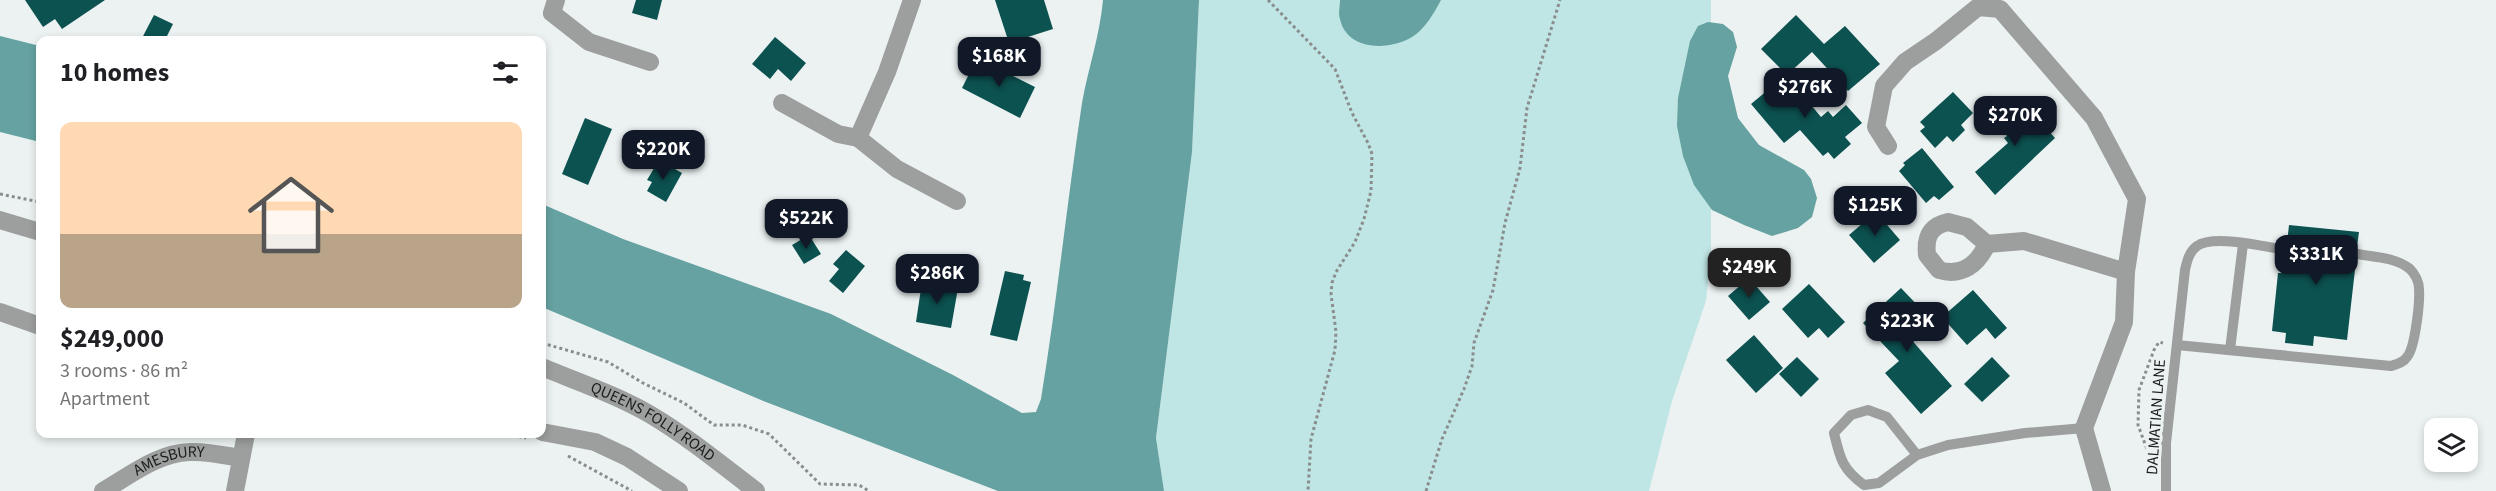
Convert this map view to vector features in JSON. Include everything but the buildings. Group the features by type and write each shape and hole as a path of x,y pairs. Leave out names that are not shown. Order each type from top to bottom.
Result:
{"street":[{"path":"556,0 552,13 590,42 650,62"},
{"path":"858,138 887,72 912,0"},
{"path":"1888,146 1876,127 1884,86 1905,62 1936,41 1978,7 2000,9 2094,118 2137,199 2126,272 2124,322 2084,428 2102,491"},
{"path":"782,103 838,134 858,138 897,169 957,201"},
{"path":"0,220 36,231"},
{"path":"1987,244 2024,241 2126,272"},
{"path":"0,312 36,325"},
{"name":"QUEENS FOLLY ROAD","path":"546,369 650,415 687,438 756,491"},
{"path":"546,437 595,442 627,457 679,491"},
{"path":"235,491 245,438"},
{"name":"AMESBURY","path":"104,491 150,463 172,454 203,452 240,458"}],"lane":[{"name":"DALMATIAN LANE","path":"2166,491 2166,443 2185,270 2189,254 2198,245 2211,241 2243,244"},
{"path":"2230,350 2243,244 2286,250"},
{"path":"2176,345 2391,366 2402,362 2412,349 2419,290 2418,280 2411,270 2399,263 2357,254"},
{"path":"1917,455 1887,417 1868,410 1851,416 1833,433 1840,459 1850,474 1864,484 1879,483 1917,455 1979,439 2084,428"}],"path":[{"path":"1268,0 1335,69 1352,113 1372,154 1371,191 1364,219 1355,242 1336,272 1332,283 1331,294 1336,332 1335,350 1311,439 1308,491"},
{"path":"1426,491 1442,439 1472,366 1474,343 1492,290 1505,223 1520,168 1527,108 1560,0"},
{"path":"0,194 36,201"},
{"path":"2152,463 2138,425 2139,390 2159,342 2176,345"},
{"path":"546,345 608,362 643,384 684,403 714,425 742,425 769,434 820,484 859,485 869,491"},
{"path":"561,452 632,491"}],"shaded area":[{"path":"1103,0 1199,0 1192,152 1156,438 1164,491 998,491 761,400 546,309 546,206 623,239 831,314 953,375 1022,413 1036,412 1041,399 1047,362 1082,103"},
{"path":"1199,0 1711,0 1711,254 1706,301 1672,401 1649,491 1164,491 1156,438 1192,152"},
{"path":"1340,0 1441,0 1417,34 1403,42 1381,46 1360,42 1344,30 1339,12"},
{"path":"1708,22 1723,24 1733,32 1737,47 1728,76 1738,118 1759,145 1804,170 1811,179 1817,198 1812,217 1798,228 1772,236 1744,225 1712,210 1694,185 1683,156 1677,126 1678,98 1690,41 1698,26"},
{"path":"0,36 36,45 36,141 0,132"}]}
